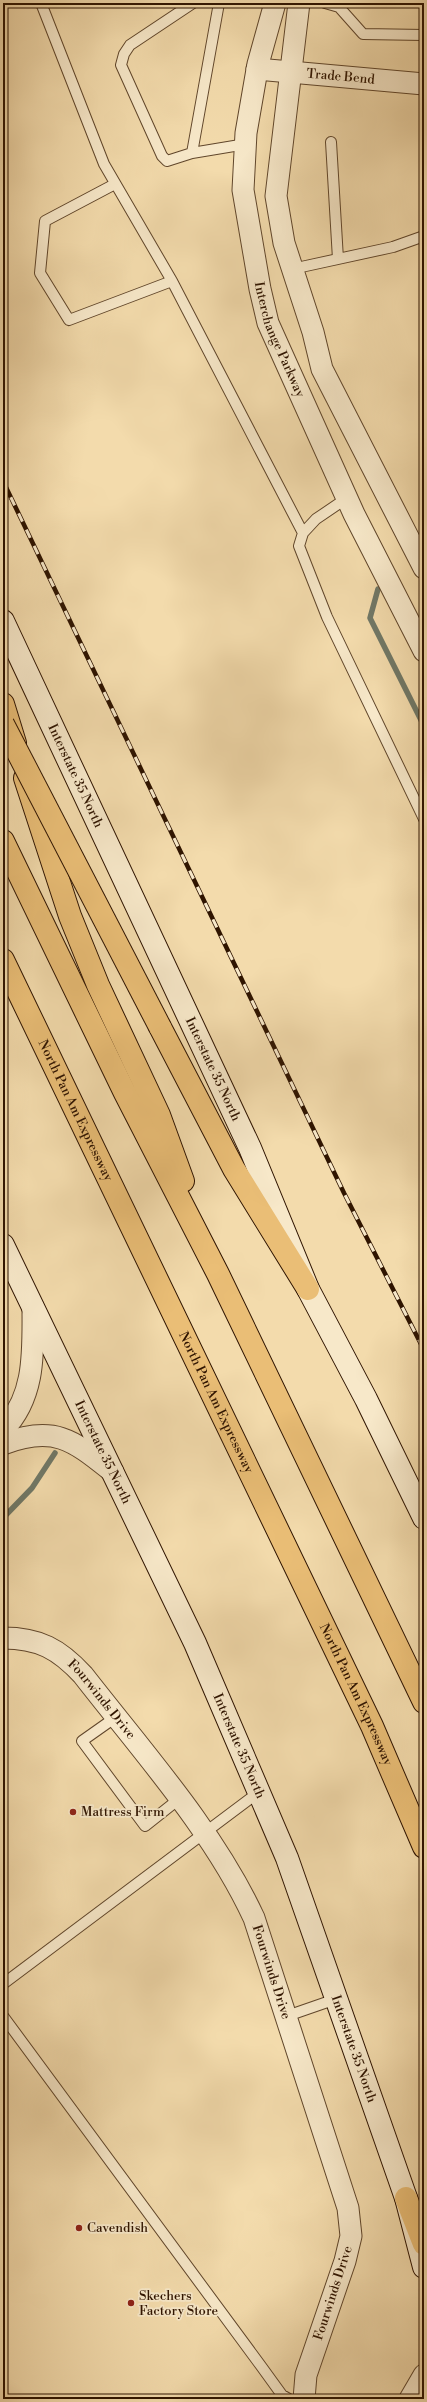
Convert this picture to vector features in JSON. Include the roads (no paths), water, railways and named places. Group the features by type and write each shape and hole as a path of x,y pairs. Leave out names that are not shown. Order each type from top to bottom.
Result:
{"highway":[{"path":"3,704 40,827 70,916 98,985 159,1115 218,1274"},
{"path":"3,724 234,1169 308,1289"},
{"path":"3,842 125,1093 218,1274 424,1702"},
{"name":"North Pan Am Expressway","path":"3,960 372,1726 424,1847"},
{"path":"406,2198 424,2244"}],"main road":[{"name":"Interstate 35 North","path":"3,621 250,1148 308,1289 366,1399 424,1518"},
{"name":"Interstate 35 North","path":"4,1252 33,1307 195,1643 287,1858 406,2198 424,2267"}],"street":[{"name":"Interchange Parkway","path":"275,3 257,69 246,144 243,190 249,232 268,323 347,498 424,651"},
{"path":"299,3 276,196 284,243 313,332 322,369 424,568"},
{"name":"Trade Bend","path":"257,69 424,84"},
{"path":"3,1430 22,1405 30,1382 33,1352 33,1307"},
{"path":"3,1444 30,1435 46,1435 60,1438 80,1445 113,1472"},
{"name":"Fourwinds Drive","path":"3,1638 20,1638 44,1644 67,1657 116,1717 205,1833 238,1884 254,1918 348,2208 351,2236 345,2261 306,2375 304,2399"},
{"path":"410,2399 424,2376"}],"lane":[{"path":"41,3 104,164 172,281 303,533"},
{"path":"193,3 130,44 121,65 162,156 167,160 192,153 246,144"},
{"path":"192,153 219,3"},
{"path":"325,3 340,5 363,34 424,36"},
{"path":"331,142 338,259"},
{"path":"115,184 45,221 40,273 69,320 172,281"},
{"path":"292,269 393,247 424,236"},
{"path":"347,498 331,507 303,533 299,546 327,617 424,819"},
{"path":"116,1717 82,1741 145,1826 179,1800"},
{"path":"3,1984 259,1792"},
{"path":"287,2016 336,1999"},
{"path":"3,2016 282,2395 290,2399"}],"waterway":[{"path":"378,589 370,618 424,726"},
{"path":"3,1518 32,1488 55,1453"}],"railway":[{"path":"3,481 344,1193 424,1350"}],"place":[{"name":"Mattress Firm","path":"73,1812"},
{"name":"Cavendish","path":"79,2228"},
{"name":"Skechers Factory Store","path":"131,2303"}]}
